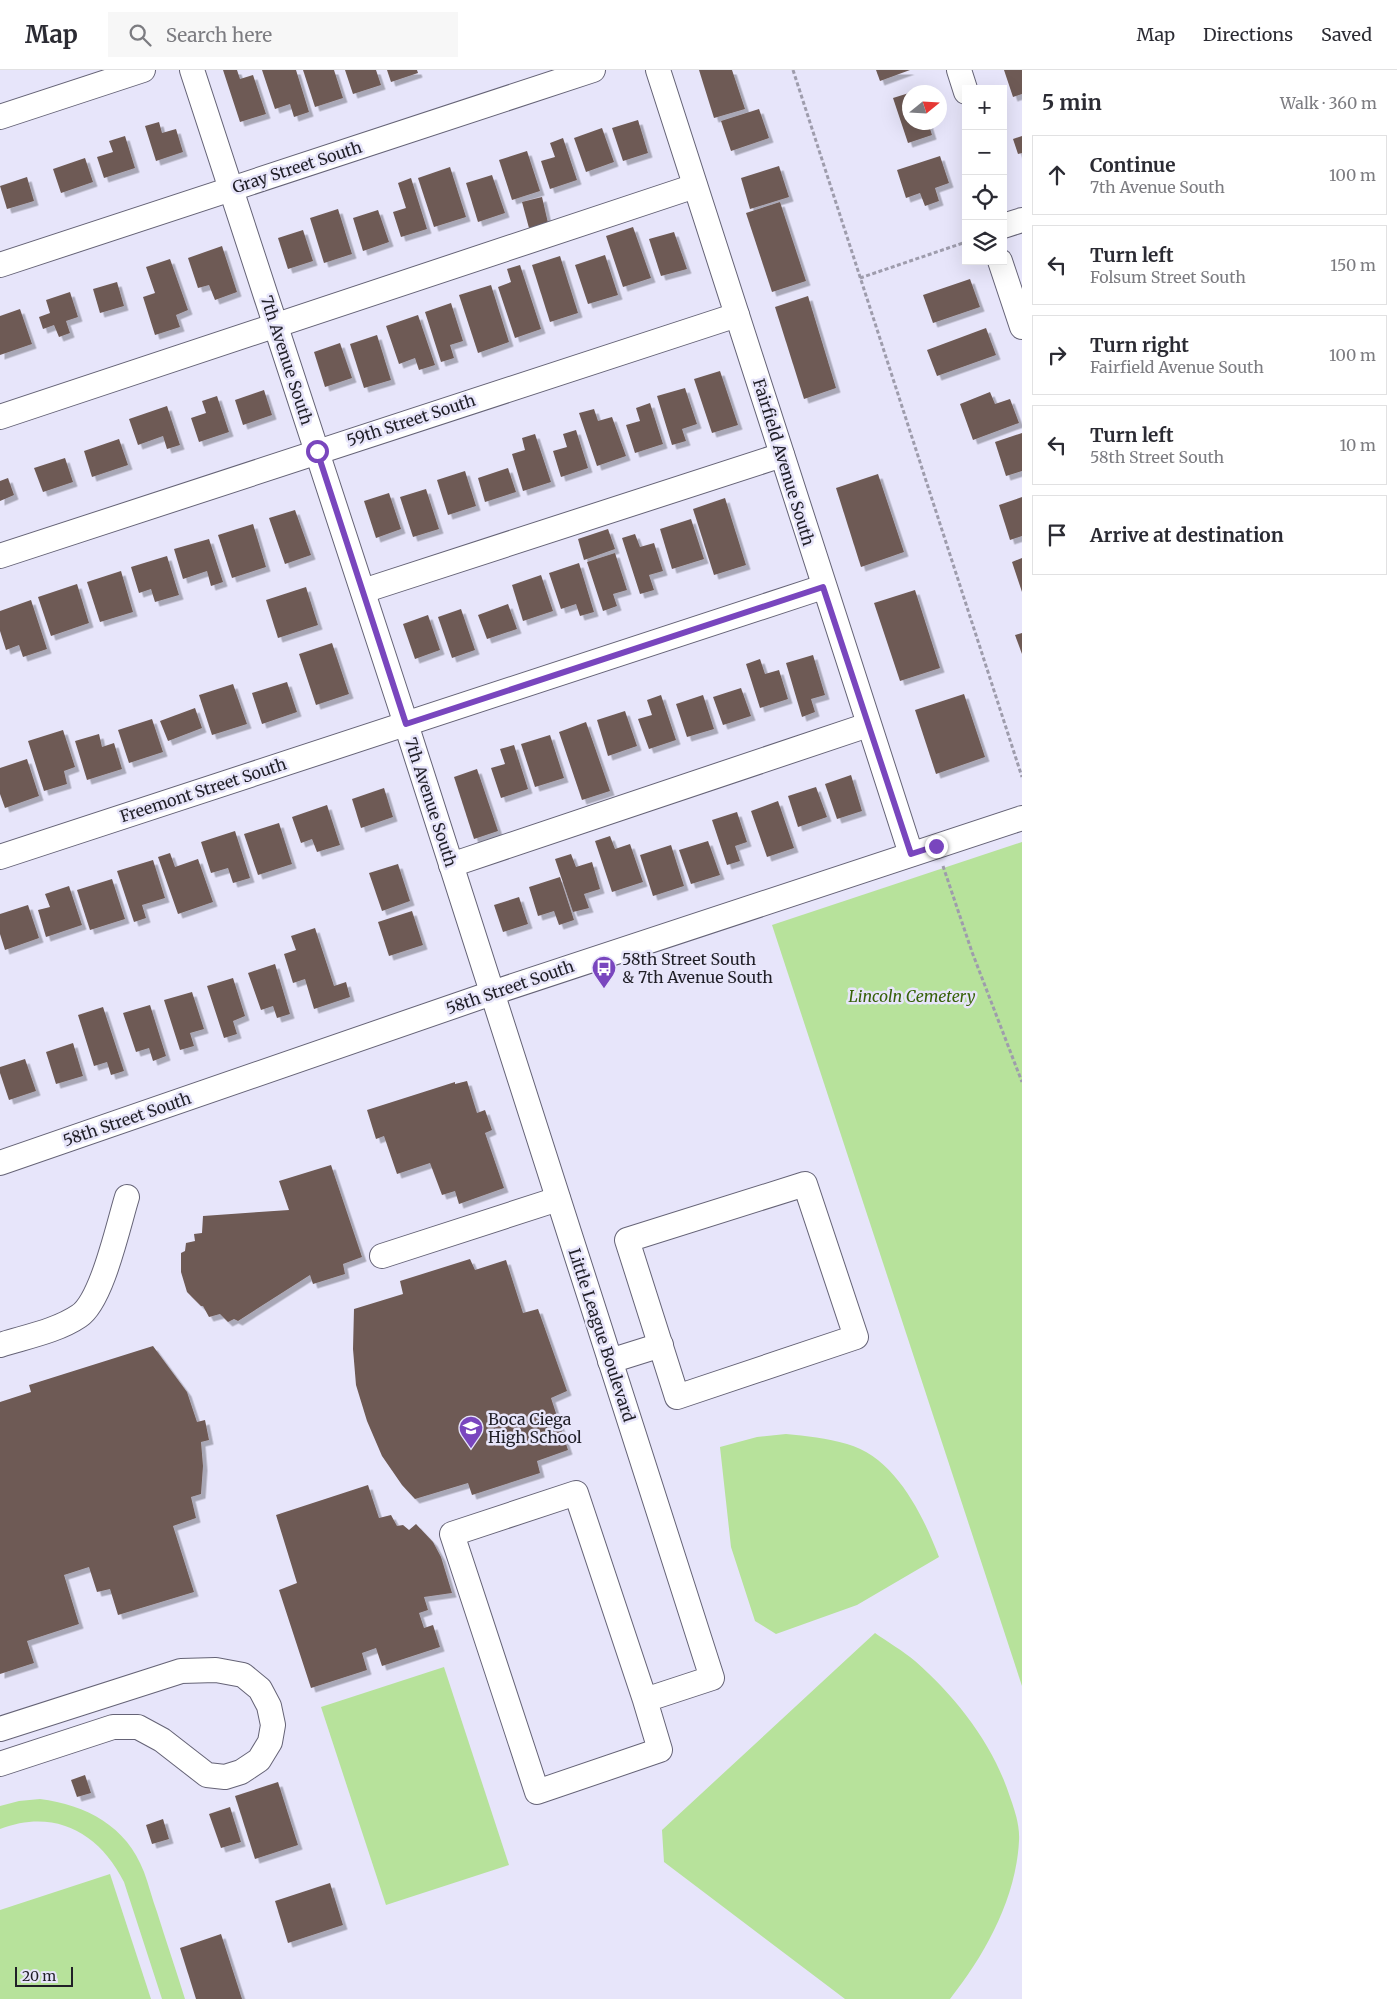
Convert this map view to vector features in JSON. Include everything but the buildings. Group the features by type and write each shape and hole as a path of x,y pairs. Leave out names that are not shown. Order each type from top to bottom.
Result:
{"street":[{"path":"0,117 144,70"},
{"name":"7th Avenue South","path":"192,70 363,591 492,993"},
{"name":"Gray Street South","path":"0,265 593,70"},
{"name":"Fairfield Avenue South","path":"658,70 823,587 911,854"},
{"path":"959,70 964,85"},
{"path":"0,416 696,186"},
{"path":"1007,225 1022,220"},
{"path":"1001,265 1022,327"},
{"name":"59th Street South","path":"0,556 737,315"},
{"path":"363,591 782,455"},
{"name":"Freemont Street South","path":"0,857 823,587"},
{"path":"451,865 868,725"},
{"name":"58th Street South","path":"0,1163 492,993 1022,818"},
{"name":"Little League Boulevard","path":"492,993 712,1678 646,1700"},
{"path":"805,1184 856,1338 677,1396 661,1345 627,1240 805,1184"},
{"path":"0,1345 68,1323 81,1315 92,1304 99,1290 127,1198"},
{"path":"382,1256 558,1198"},
{"path":"610,1360 661,1345"},
{"path":"576,1493 646,1700 660,1750 537,1792 452,1534 576,1493"},
{"path":"0,1730 181,1671 216,1670 244,1675 260,1689 269,1706 274,1724 270,1742 259,1760 241,1772 225,1777 207,1775 162,1740 138,1727 113,1727 0,1764"}],"path":[{"path":"793,70 1022,777"},
{"path":"860,278 962,243"},
{"path":"936,846 972,952 1022,1082"}],"green space":[{"name":"Lincoln Cemetery","path":"1022,842 1022,1686 772,925"},
{"path":"786,1434 847,1444 864,1451 879,1461 893,1474 916,1506 939,1557 857,1605 776,1634 755,1621 731,1547 720,1447 757,1437"},
{"path":"875,1633 910,1657 930,1675 972,1723 984,1740 1003,1777 1018,1824 1017,1863 1005,1905 975,1964 950,1999 845,1999 664,1862 662,1830"},
{"path":"444,1667 509,1865 386,1905 321,1707"},
{"path":"40,1799 73,1806 89,1813 103,1820 127,1842 137,1856 144,1872 185,1999 162,1999 124,1882 102,1850 88,1838 73,1829 56,1823 39,1821 20,1823 0,1829 0,1806 19,1801"},
{"path":"110,1874 151,1999 0,1999 0,1910"}],"place":[{"name":"58th Street South & 7th Avenue South","path":"604,989"},
{"name":"Boca Ciega High School","path":"471,1449"}],"route":[{"path":"317,451 406,724 823,587 911,854 936,846"}]}
